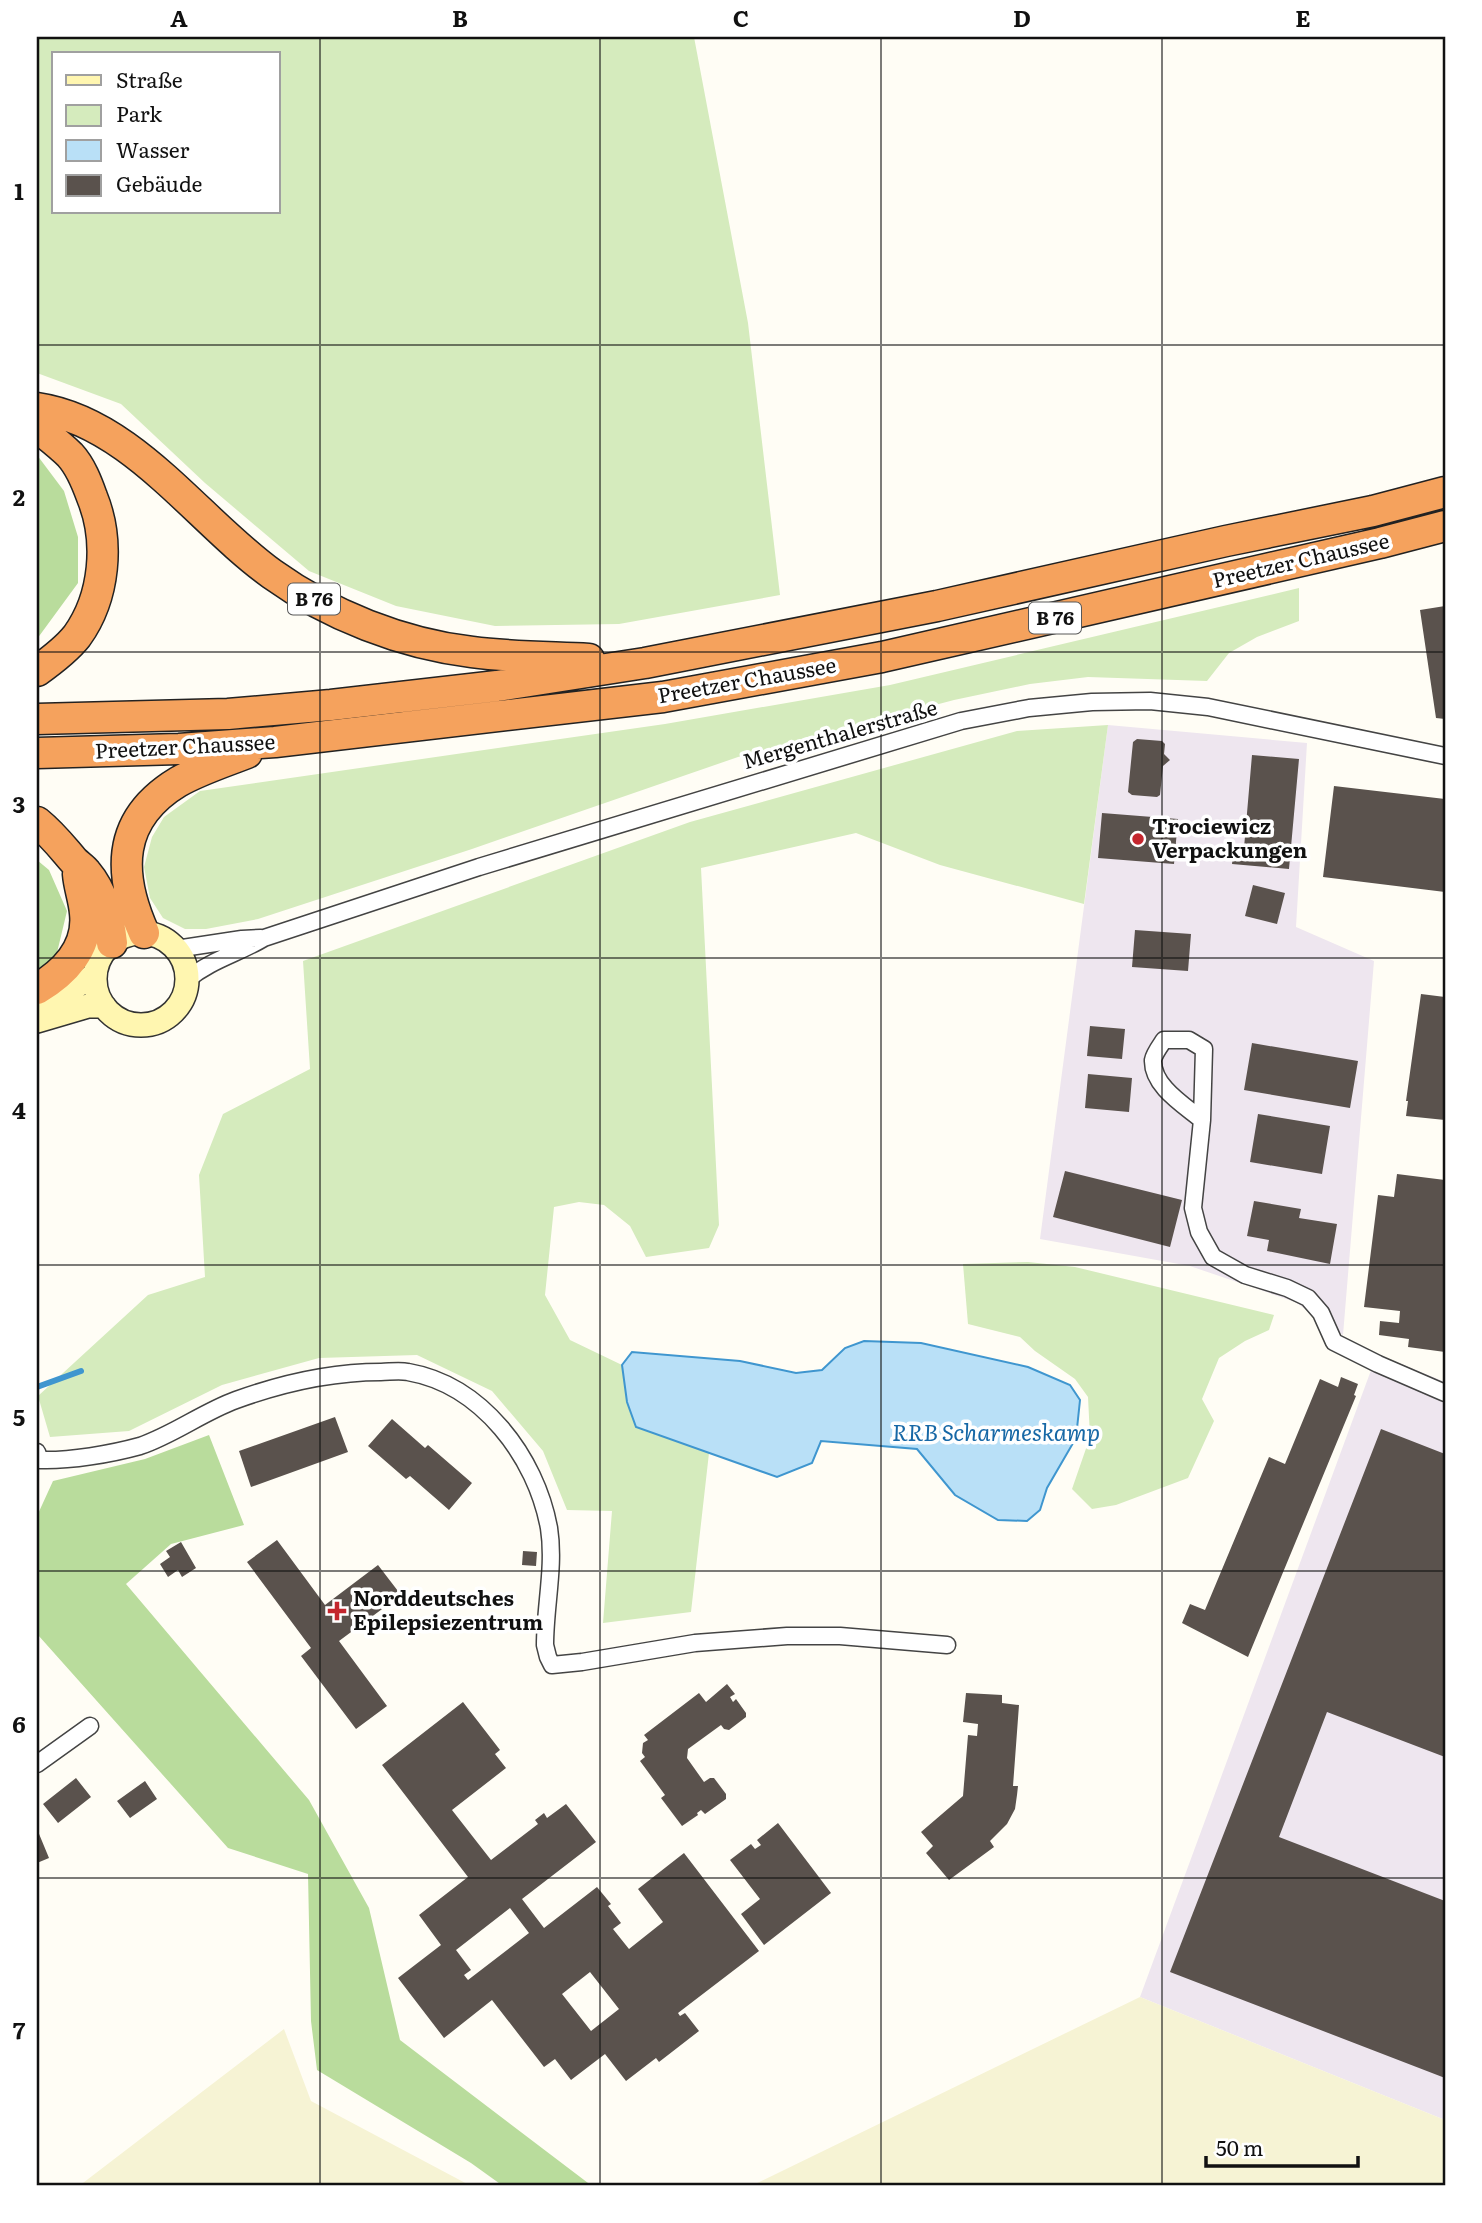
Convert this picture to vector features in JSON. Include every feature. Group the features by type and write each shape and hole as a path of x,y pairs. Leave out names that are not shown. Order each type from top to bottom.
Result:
{"highway":[{"name":"B 76","path":"37,408 57,411 93,426 153,469 272,574 359,621 428,644 469,652 645,663"},
{"path":"37,427 71,456 84,477 98,511 102,532 102,562 92,610 76,636 37,671"},
{"name":"Preetzer Chaussee","path":"37,719 228,713 331,705 497,686 645,663 937,606 1373,511 1445,492"},
{"name":"Preetzer Chaussee","path":"37,753 179,749 275,742 663,697 882,657 1445,526"},
{"name":"B 76","path":"144,933 132,902 126,873 129,845 146,808 179,782 275,742"},
{"path":"37,822 55,836 76,863 85,870 101,895 112,943"},
{"path":"37,989 67,967 82,940 85,914 76,863"}],"main road":[{"path":"144,933 159,936 176,949 188,979 181,1003 171,1014 158,1022 143,1025 128,1023 115,1017 104,1006 98,996 95,974 100,957 112,943 127,935 144,933"},
{"path":"37,1003 71,990 95,974"},
{"path":"37,1021 88,1006 104,1006"}],"street":[{"name":"Mergenthalerstraße","path":"188,979 206,966 243,951 264,938 479,867 961,721 1029,708 1093,702 1150,701 1208,707 1445,756"},
{"name":"Mergenthalerstraße","path":"176,949 264,938"},
{"path":"1202,1120 1169,1092 1156,1076 1153,1058 1164,1040 1189,1040 1204,1049 1202,1120 1193,1208 1199,1232 1213,1257 1245,1275 1287,1288 1308,1298 1321,1313 1334,1342 1445,1393"},
{"path":"37,1452 40,1460 59,1461 141,1446 232,1402 270,1388 317,1377 407,1371 443,1383 478,1404 506,1433 524,1459 545,1508 549,1531 551,1549 545,1644 552,1665 695,1643 787,1636 840,1636 947,1645"},
{"path":"37,1764 90,1726"}],"shaded area":[{"path":"1108,725 1307,743 1296,927 1374,961 1343,1335 1295,1302 1190,1266 1040,1239"},
{"path":"1377,1354 1445,1382 1445,2120 1140,1997"},
{"path":"1140,1997 1445,2120 1445,2186 751,2186"},
{"path":"284,2029 311,2101 471,2186 79,2186"}],"green space":[{"path":"37,37 694,37 748,323 780,595 619,624 495,626 396,606 309,571 205,483 121,404 37,373"},
{"path":"37,455 64,491 78,537 78,583 37,639"},
{"path":"1299,588 1299,621 1257,637 1229,653 1207,681 1088,677 1030,684 954,700 738,757 472,849 258,919 206,929 185,929 163,918 150,898 144,867 152,837 164,817 200,791 665,724 890,685"},
{"path":"1108,725 1084,904 940,865 856,833 701,868 719,1225 709,1248 646,1257 630,1226 604,1205 579,1202 554,1207 545,1295 570,1340 622,1365 627,1402 636,1427 709,1453 691,1612 603,1623 612,1511 567,1510 543,1451 492,1391 417,1355 319,1358 222,1385 129,1431 50,1437 38,1396 148,1295 205,1277 199,1175 223,1114 310,1069 303,961 690,822 1017,731"},
{"path":"37,860 49,870 67,911 55,961 37,973"},
{"path":"1028,1262 1075,1267 1274,1315 1269,1330 1245,1341 1219,1358 1202,1399 1214,1421 1188,1478 1116,1505 1092,1509 1072,1489 1090,1437 1088,1397 1075,1379 1020,1337 968,1324 963,1264"},
{"path":"209,1435 244,1525 171,1544 126,1584 309,1800 369,1908 400,2040 592,2186 503,2186 471,2163 317,2070 311,2021 308,1874 228,1848 38,1635 37,1516 53,1481 145,1459"}],"water":[{"name":"RRB Scharmeskamp","path":"864,1341 921,1343 1028,1367 1070,1385 1080,1400 1076,1438 1047,1488 1040,1510 1027,1521 998,1520 955,1495 917,1449 821,1441 812,1463 777,1477 636,1427 627,1402 622,1365 632,1352 740,1361 796,1373 822,1370 845,1348"}],"building":[{"path":"1445,606 1445,719 1436,718 1420,610"},
{"path":"1137,739 1162,741 1165,744 1164,754 1170,760 1163,766 1160,795 1157,797 1132,795 1128,792 1133,742"},
{"path":"1252,755 1299,759 1289,869 1232,864 1234,847 1244,848"},
{"path":"1334,786 1445,799 1445,892 1323,877"},
{"name":"Trociewicz Verpackungen","path":"1102,813 1178,819 1174,864 1098,858"},
{"path":"1253,885 1285,893 1277,924 1245,916"},
{"path":"1135,930 1191,934 1188,971 1132,967"},
{"path":"1421,994 1445,997 1445,1120 1406,1116"},
{"path":"1090,1026 1125,1029 1122,1059 1087,1056"},
{"path":"1252,1043 1358,1061 1350,1108 1244,1090"},
{"path":"1088,1074 1132,1078 1129,1112 1085,1108"},
{"path":"1258,1114 1330,1126 1322,1174 1250,1162"},
{"path":"1065,1171 1182,1200 1170,1247 1053,1217"},
{"path":"1397,1174 1445,1180 1445,1352 1408,1347 1409,1339 1379,1335 1380,1321 1399,1323 1400,1311 1364,1307 1378,1195 1394,1197"},
{"path":"1254,1201 1301,1209 1299,1218 1337,1224 1330,1264 1267,1251 1269,1240 1247,1236"},
{"path":"1341,1377 1358,1384 1354,1395 1356,1396 1248,1657 1182,1623 1190,1604 1205,1610 1269,1457 1285,1464 1320,1379 1338,1387"},
{"path":"335,1417 348,1452 251,1487 239,1451"},
{"path":"392,1419 425,1448 428,1445 472,1483 449,1510 410,1476 406,1479 368,1446"},
{"path":"1381,1429 1445,1454 1445,1757 1327,1712 1279,1837 1445,1901 1445,2078 1170,1972"},
{"path":"277,1540 325,1605 378,1565 401,1595 339,1641 387,1706 356,1729 301,1656 311,1648 247,1562"},
{"path":"181,1542 196,1568 182,1577 178,1570 168,1577 160,1564 170,1557 166,1551"},
{"path":"523,1551 537,1552 536,1566 522,1565"},
{"path":"727,1684 735,1694 730,1697 733,1702 736,1699 746,1717 729,1730 721,1725 688,1749 687,1758 704,1782 714,1778 726,1794 726,1799 705,1814 701,1810 682,1826 661,1798 665,1795 640,1761 645,1757 642,1753 643,1743 648,1740 644,1735 699,1693 706,1702"},
{"path":"966,1693 1002,1695 1002,1703 1019,1705 1013,1786 1018,1786 1015,1809 1007,1824 990,1841 994,1847 949,1880 926,1853 933,1846 921,1832 963,1796 968,1735 977,1736 978,1724 963,1722"},
{"path":"463,1702 500,1750 495,1754 506,1768 452,1810 491,1860 538,1824 535,1820 544,1813 547,1818 566,1804 596,1842 522,1899 544,1928 597,1887 611,1904 608,1906 621,1923 613,1929 629,1949 663,1922 638,1889 684,1853 759,1951 678,2013 680,2016 685,2013 699,2031 659,2062 656,2058 626,2081 605,2054 571,2080 555,2059 544,2067 492,2000 444,2038 398,1978 441,1945 419,1915 468,1877 382,1765","holes":["510,1908 529,1933 468,1980 464,1975 471,1970 456,1950","590,1972 619,2009 591,2031 562,1994"]},
{"path":"76,1778 91,1797 58,1823 43,1804"},
{"path":"145,1781 157,1799 130,1818 117,1801"},
{"path":"778,1823 831,1893 764,1945 741,1914 760,1899 730,1860 751,1844 755,1849 761,1845 757,1840"},
{"path":"37,1829 49,1858 37,1863"}],"waterway":[{"path":"37,1387 81,1371"}],"place":[{"name":"Trociewicz Verpackungen","path":"1138,839"},
{"name":"Norddeutsches Epilepsiezentrum","path":"337,1611"}]}
